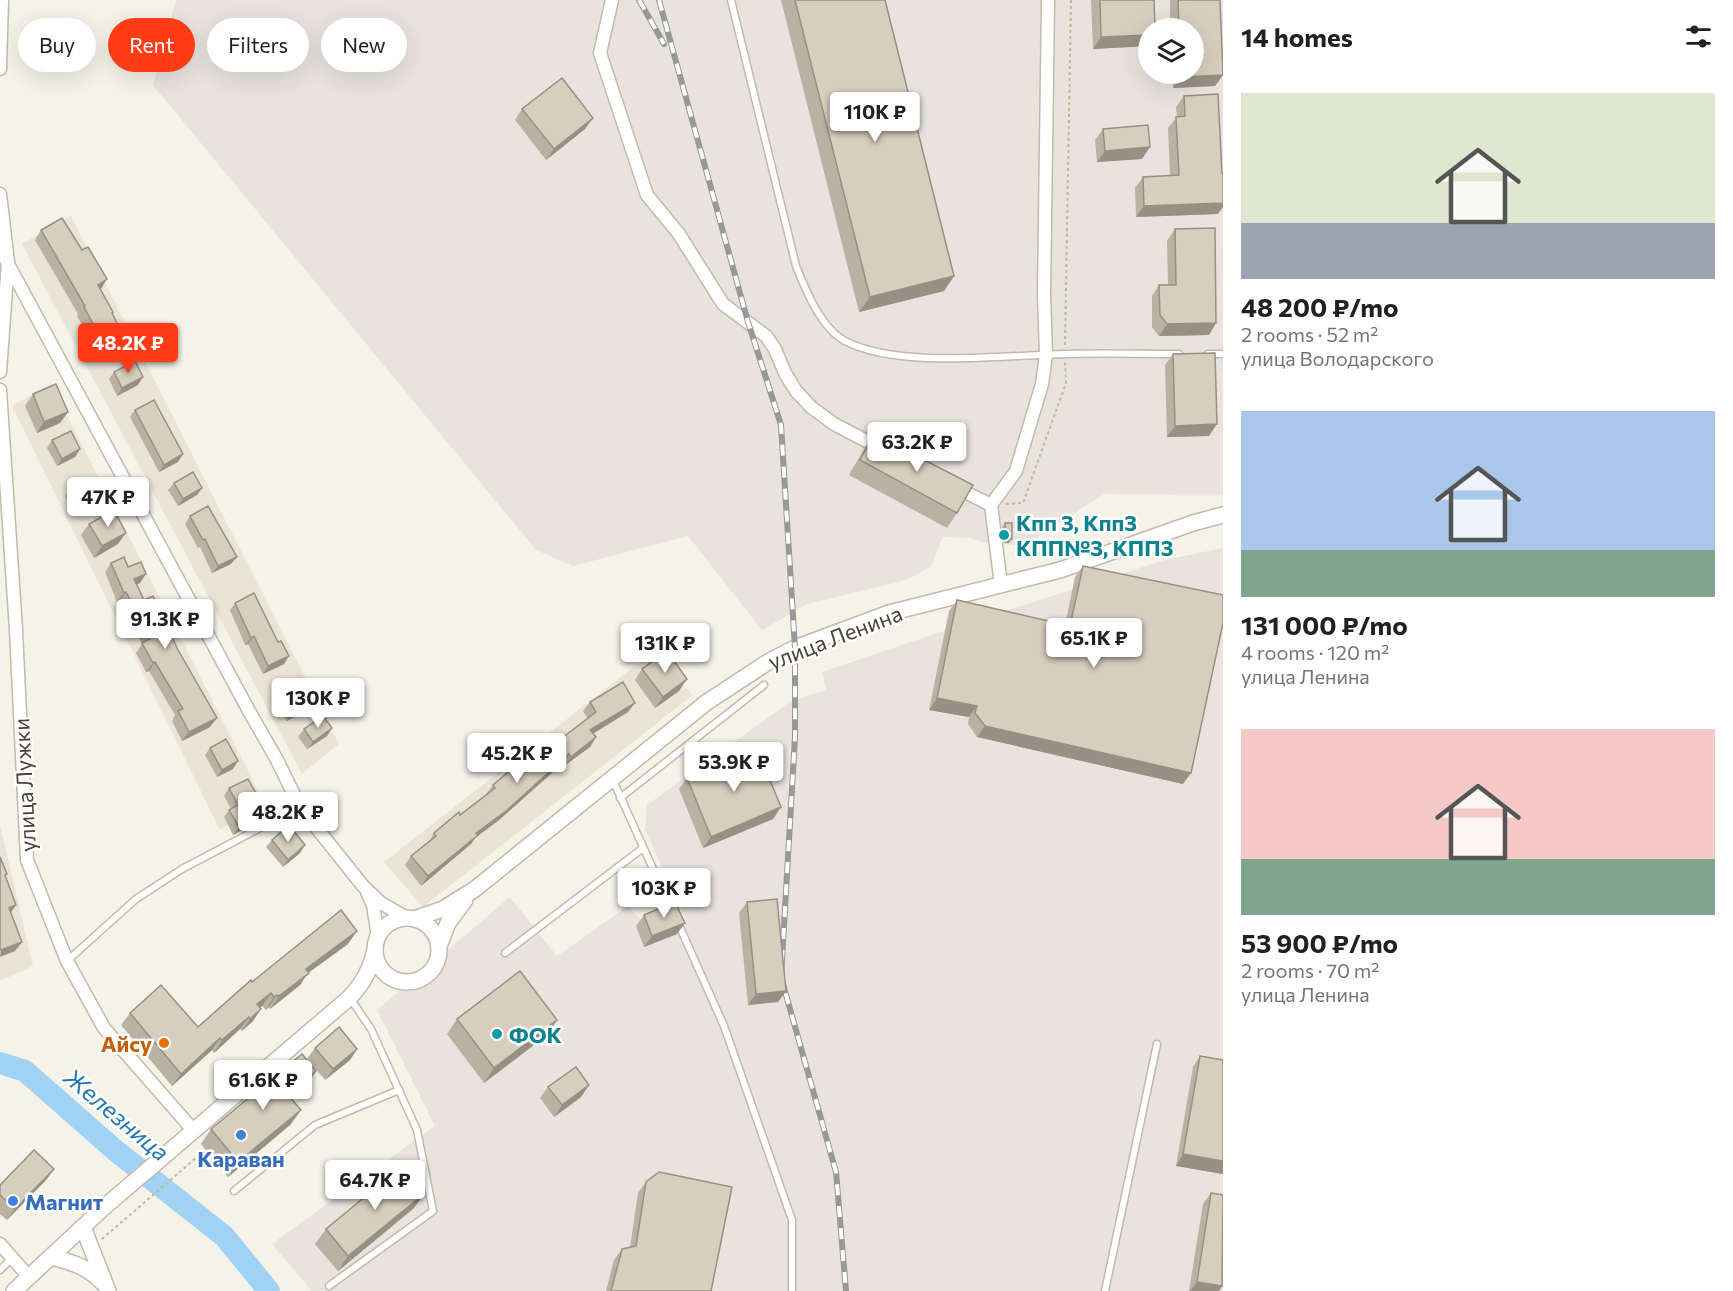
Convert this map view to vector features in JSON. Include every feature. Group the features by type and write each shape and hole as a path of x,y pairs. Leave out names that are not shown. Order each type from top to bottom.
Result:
{"street":[{"path":"0,69 2,0"},
{"path":"612,0 600,53 647,195 679,234 723,304 766,336 796,391 811,407 834,424 897,456"},
{"path":"1001,585 991,505 1016,471 1042,384 1046,355 1044,294 1048,0"},
{"path":"0,194 8,262 0,372"},
{"path":"0,249 277,760 300,807 363,886 381,903 431,928 439,946"},
{"name":"улица Лужки","path":"0,390 16,630 27,860 67,961 104,1028 193,1130"},
{"path":"939,478 991,505"},
{"name":"улица Ленина","path":"475,889 707,702 768,662 795,648 890,613 1086,562 1182,527 1223,515"},
{"path":"363,886 373,905 376,960 381,970 398,982"},
{"path":"352,995 371,964 376,944 390,923 429,916 475,889"},
{"path":"14,1291 102,1209 352,995 382,982 409,983 428,975 435,967 439,957 439,946 448,923 475,889"},
{"path":"83,1227 106,1288"},
{"path":"0,1244 30,1277"},
{"path":"51,1257 80,1265 93,1273 106,1288"}],"lane":[{"path":"731,0 796,266 820,317 843,340 862,348 891,355 930,358 1065,354 1189,354"},
{"path":"1200,354 1223,354"},
{"path":"620,798 764,685"},
{"path":"612,778 724,1026 792,1220 792,1291"},
{"path":"67,961 136,899 182,869 300,807"},
{"path":"506,953 643,848"},
{"path":"329,1286 433,1211 417,1130 371,1029 352,995"},
{"path":"1106,1291 1157,1044"},
{"path":"234,1191 315,1125 399,1090"},
{"path":"0,1270 12,1257"}],"path":[{"path":"991,505 1023,503 1066,383 1071,0"},
{"path":"102,1239 197,1157"}],"shaded area":[{"path":"176,0 1223,0 1223,495 1104,494 1024,546 982,542 969,538 943,537 931,566 907,580 807,604 762,630 688,536 573,566 536,550 153,85 157,72 195,72 195,18 171,18"},
{"path":"71,216 339,744 302,774 22,244"},
{"path":"51,384 265,804 220,830 12,406"},
{"path":"1223,548 1223,1291 312,1291 272,1244 435,1126 377,1010 510,897 557,956 628,906 652,932 685,918 645,829 647,805 791,701 826,690 822,672 1165,560"},
{"path":"649,655 693,695 423,907 384,862"},
{"path":"0,825 33,966 0,981"}],"building":[{"path":"795,0 885,0 954,276 870,297"},
{"path":"1100,0 1154,0 1155,18 1138,18 1138,35 1101,37"},
{"path":"1178,0 1220,0 1223,75 1204,76 1204,18 1179,18"},
{"path":"562,78 593,118 554,149 522,109"},
{"path":"1218,94 1223,203 1144,206 1143,177 1179,175 1176,117 1185,116 1184,96"},
{"path":"1148,125 1150,147 1105,151 1103,129"},
{"path":"62,218 82,250 88,247 107,279 98,285 126,342 106,352 85,306 41,230"},
{"path":"1215,228 1216,323 1167,324 1160,315 1159,285 1176,285 1175,229"},
{"path":"1215,353 1217,424 1175,426 1173,354"},
{"path":"135,361 143,377 122,388 114,372"},
{"path":"56,384 68,412 44,422 33,394"},
{"path":"154,400 183,454 164,465 135,410"},
{"path":"71,431 80,449 62,459 52,440"},
{"path":"874,434 973,485 957,513 860,460"},
{"path":"193,472 202,488 183,499 174,483"},
{"path":"93,478 103,498 80,509 70,489"},
{"path":"208,506 237,557 218,566 205,539 203,540 190,516"},
{"path":"114,510 126,533 102,546 89,524"},
{"path":"1005,523 1012,523 1012,539 1007,539"},
{"path":"124,557 128,567 141,562 146,574 134,579 144,600 153,596 178,650 217,718 189,732 178,711 183,709 142,643 150,639 126,592 124,593 111,563"},
{"path":"1083,566 1223,595 1223,623 1191,773 985,726 975,713 977,706 937,698 957,600 1070,626"},
{"path":"254,593 278,642 281,641 289,656 268,666 254,636 251,638 235,603"},
{"path":"667,651 687,679 663,697 642,669"},
{"path":"623,682 635,703 590,730 596,737 571,757 569,754 506,811 476,833 478,835 428,876 411,856 436,836 434,833 459,812 460,815 495,788 493,785 513,768 516,772 548,744 550,747 596,712 590,702"},
{"path":"304,686 313,701 292,713 283,698"},
{"path":"323,716 332,728 313,742 304,729"},
{"path":"226,739 238,761 222,770 210,748"},
{"path":"757,749 781,807 711,837 687,778"},
{"path":"248,779 263,806 249,813 253,820 239,827 229,810 238,805 229,788"},
{"path":"289,825 305,845 288,860 272,840"},
{"path":"0,857 16,905 9,908 22,942 1,950 0,948"},
{"path":"777,899 786,991 756,994 747,902"},
{"path":"675,902 685,923 652,936 644,915"},
{"path":"341,910 357,931 306,969 309,973 279,996 274,997 271,993 257,1004 261,1009 222,1040 220,1038 181,1074 130,1013 161,985 198,1027 251,980 252,982"},
{"name":"ФОК","path":"520,971 557,1020 494,1068 457,1019"},
{"path":"339,1027 357,1049 333,1069 315,1048"},
{"path":"302,1054 316,1071 288,1095 301,1110 238,1162 211,1129"},
{"path":"1200,1056 1223,1060 1223,1161 1183,1154"},
{"path":"576,1067 589,1085 562,1105 548,1087"},
{"name":"Магнит","path":"34,1150 54,1169 15,1209 0,1195 0,1185"},
{"path":"402,1166 425,1193 348,1256 326,1229"},
{"path":"659,1172 732,1187 711,1291 611,1291 622,1249 636,1246 646,1182"},
{"path":"1211,1193 1223,1195 1222,1286 1197,1282"}],"waterway":[{"name":"Железница","path":"0,1063 25,1071 116,1151 224,1236 269,1291"}],"railway":[{"path":"639,0 664,44"},
{"path":"659,0 748,322 781,425 795,648 795,737 781,977 836,1172 846,1291"}],"place":[{"name":"Кпп 3, Кпп3 КПП№3, КПП3","path":"1004,535"},
{"name":"ФОК","path":"497,1034"},
{"name":"Айсу","path":"164,1043"},
{"name":"Караван","path":"241,1135"},
{"name":"Магнит","path":"13,1201"}]}
